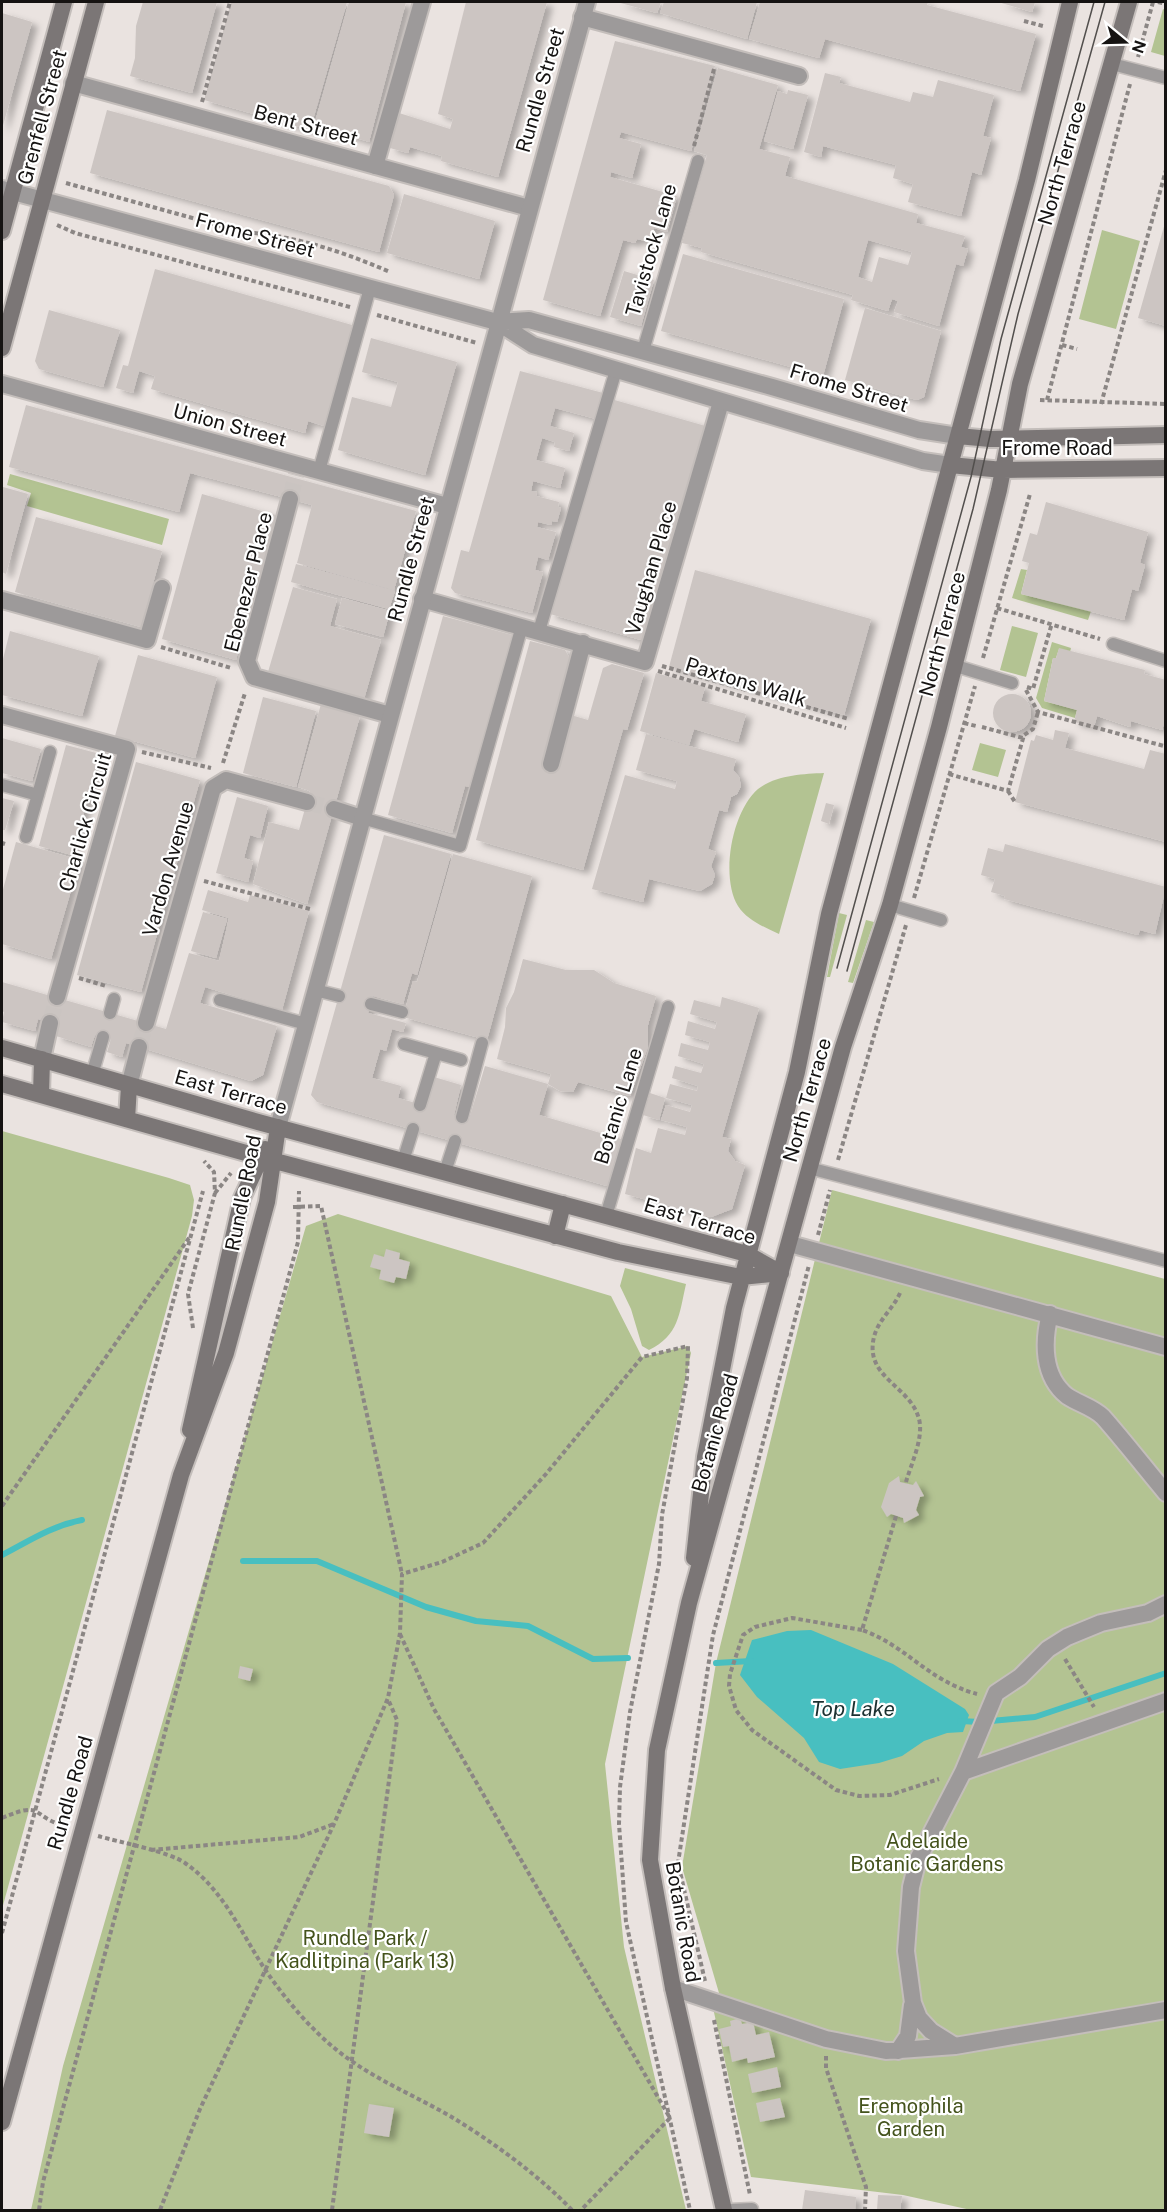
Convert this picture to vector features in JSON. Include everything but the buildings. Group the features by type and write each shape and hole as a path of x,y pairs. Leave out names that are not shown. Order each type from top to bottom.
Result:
{"main road":[{"name":"Grenfell Street","path":"2,231 7,191 64,2"},
{"name":"Grenfell Street","path":"2,348 96,2"},
{"name":"North Terrace","path":"741,1277 797,1072 829,914 865,771 958,436 1070,2"},
{"name":"North Terrace","path":"782,1273 843,1047 890,905 956,666 1003,470 1020,384 1129,2"},
{"name":"Frome Road","path":"958,436 1009,439 1166,435"},
{"name":"Frome Road","path":"950,465 1003,470 1166,468"},
{"name":"East Terrace","path":"2,1047 129,1086 747,1254 782,1273"},
{"path":"41,1095 42,1059"},
{"name":"East Terrace","path":"2,1083 267,1159 555,1236 690,1268 741,1277 782,1273"},
{"path":"127,1119 129,1086"},
{"name":"Rundle Road","path":"2,2122 181,1475 200,1376 240,1206 267,1159 278,1127"},
{"name":"Rundle Road","path":"181,1475 226,1353 267,1202 267,1159"},
{"path":"555,1236 563,1204"},
{"name":"Botanic Road","path":"724,2211 673,1988 650,1860 657,1750 689,1604 782,1273"},
{"name":"Botanic Road","path":"689,1604 705,1457 741,1277"}],"street":[{"path":"375,166 422,2"},
{"path":"585,9 799,76"},
{"name":"Rundle Street","path":"278,1127 490,347 585,9"},
{"name":"Bent Street","path":"73,83 529,208"},
{"name":"Frome Street","path":"7,191 497,322 533,345 922,461 950,465"},
{"name":"Frome Street","path":"497,322 529,320 919,430 958,436"},
{"path":"721,402 729,375"},
{"name":"Union Street","path":"2,384 298,470 319,471 447,506"},
{"name":"Vaughan Place","path":"422,599 645,662 721,402"},
{"name":"Ebenezer Place","path":"290,499 247,661 254,677 390,715"},
{"path":"2,600 147,640 162,588"},
{"path":"551,764 583,643"},
{"name":"Charlick Circuit","path":"2,716 127,749 57,997"},
{"name":"Vardon Avenue","path":"146,1023 213,788 226,780 307,802"},
{"path":"334,809 362,818"},
{"path":"42,1059 50,1023"},
{"path":"129,1086 139,1047"},
{"path":"790,1244 1166,1347"},
{"path":"1050,1314 1046,1336 1046,1355 1058,1387 1101,1416 1166,1493"},
{"path":"898,2051 908,2036 912,2023 906,1932 913,1875 936,1822 963,1772 996,1693 1020,1677 1056,1644 1101,1623 1148,1613 1166,1604"},
{"path":"963,1772 1166,1701"},
{"path":"673,1988 826,2039 867,2049 898,2051 954,2046 1166,2010"},
{"path":"911,1992 915,2009 924,2024 954,2046"}],"lane":[{"path":"1112,64 1166,78"},
{"name":"Tavistock Lane","path":"643,351 698,160"},
{"path":"319,471 370,288"},
{"path":"539,631 616,370"},
{"path":"362,818 460,846 522,626"},
{"path":"1113,644 1166,661"},
{"path":"956,666 1018,685"},
{"path":"26,837 50,752"},
{"path":"2,785 38,795"},
{"path":"890,905 941,920"},
{"path":"315,990 339,996"},
{"path":"110,1013 114,999"},
{"path":"220,1000 306,1024"},
{"path":"371,1004 402,1012"},
{"name":"Botanic Lane","path":"606,1215 668,1007"},
{"path":"92,1075 103,1037"},
{"path":"462,1117 482,1043"},
{"path":"404,1044 461,1060"},
{"path":"420,1105 436,1053"},
{"path":"403,1161 413,1129"},
{"path":"445,1172 455,1141"},
{"path":"809,1168 1166,1261"},
{"path":"730,2211 753,2209"}],"path":[{"path":"198,117 230,2"},
{"path":"1047,400 1153,2"},
{"path":"1158,2 1166,4"},
{"path":"1024,21 1043,26"},
{"path":"698,160 690,157 716,66"},
{"path":"1101,404 1111,357 1166,170"},
{"path":"37,217 75,233 490,347"},
{"path":"1062,345 1077,349"},
{"path":"1040,400 1101,404 1166,404"},
{"path":"753,2209 678,1863 713,1635 834,1174 1030,494"},
{"path":"997,608 1052,623 1113,644"},
{"path":"1018,685 1033,689 1052,623"},
{"path":"147,640 164,649 235,669"},
{"name":"Paxtons Walk","path":"846,728 653,670 655,664 849,719"},
{"path":"127,749 221,770 247,685 254,677"},
{"path":"1018,685 1038,712 1164,746"},
{"path":"1008,791 1024,735 1033,729 1038,712"},
{"path":"964,723 976,726"},
{"path":"982,727 1023,738"},
{"path":"949,774 1008,791 1015,802"},
{"path":"188,877 310,909"},
{"path":"190,1286 215,1193 214,1172 201,1158"},
{"path":"215,1193 228,1178"},
{"path":"2,1933 203,1191"},
{"path":"39,2211 43,2182 132,1846 298,1242 299,1191"},
{"path":"160,2211 200,2109 334,1824 388,1698 400,1633 399,1605 402,1574 321,1206 293,1207"},
{"path":"2,1506 193,1230"},
{"path":"906,1275 897,1298 878,1327 873,1347 881,1374 907,1398 919,1419 918,1437 906,1482"},
{"path":"781,1337 790,1339"},
{"path":"402,1574 442,1562 483,1543 546,1474 621,1378 642,1357 688,1346"},
{"path":"862,1630 896,1516"},
{"path":"963,1772 890,1795 859,1796 836,1790 752,1730 736,1710 729,1686 737,1649 743,1635 755,1627 792,1618 862,1630 896,1645 941,1681 977,1694 996,1693"},
{"path":"400,1633 434,1709 670,2118 581,2211"},
{"path":"1056,1644 1096,1709"},
{"path":"332,2211 350,2060 397,1720 388,1698"},
{"path":"2,1818 24,1808 34,1809 54,1823"},
{"path":"147,1851 299,1837 334,1824"},
{"path":"114,1841 183,1861 208,1882 239,1922 266,1970 296,2011 350,2060 452,2117 545,2183 572,2211"},
{"path":"826,2039 826,2068 866,2187 865,2211"}],"green space":[{"path":"1163,9 1165,10 1165,56 1151,52"},
{"path":"1102,230 1140,241 1116,329 1079,319"},
{"path":"10,474 169,519 162,545 27,506 31,493 7,485"},
{"path":"1021,569 1027,570 1021,594 1091,611 1088,620 1012,598"},
{"path":"1012,626 1038,633 1026,677 1000,670"},
{"path":"1052,642 1071,648 1070,652 1059,649 1056,658 1053,658 1044,701 1077,710 1075,718 1042,708 1036,698"},
{"path":"980,743 1006,750 998,777 972,770"},
{"path":"824,773 779,934 756,923 746,915 738,906 733,894 730,862 736,828 741,812 749,799 765,784 790,776"},
{"path":"839,913 847,915 830,977 827,977"},
{"path":"866,920 874,922 853,983 848,982"},
{"path":"2,1131 190,1185 194,1200 192,1216 2,1909"},
{"name":"Adelaide Botanic Gardens","path":"832,1190 1165,1279 1165,2210 971,2210 903,2195 751,2177 713,2008 719,1993 682,1867 716,1663"},
{"name":"Rundle Park / Kadlitpina (Park 13)","path":"338,1214 611,1296 642,1357 688,1346 691,1353 605,1764 624,1947 686,2210 31,2210 63,2066 306,1226"},
{"path":"625,1268 686,1284 679,1315 672,1331 649,1350 642,1346 631,1309 620,1286"}],"water":[{"name":"Top Lake","path":"811,1630 893,1664 965,1709 969,1715 963,1732 947,1733 924,1741 902,1756 879,1763 840,1769 819,1762 804,1738 757,1697 740,1675 752,1640 787,1631"}],"waterway":[{"path":"2,1555 50,1530 82,1520"},
{"path":"243,1561 317,1561 426,1607 476,1621 528,1626 593,1659 628,1658"},
{"path":"716,1663 751,1661"},
{"path":"960,1721 980,1722 1035,1717 1166,1673"}],"tunnel":[{"path":"290,499 296,475"},
{"path":"307,802 334,809"},
{"path":"50,1023 57,997"},
{"path":"139,1047 146,1023"}],"tram line":[{"path":"837,968 971,477 1001,339 1094,2"},
{"path":"847,971 973,509 1018,314 1105,2"}],"park label":[{"name":"Eremophila Garden","path":"911,2118"}]}
